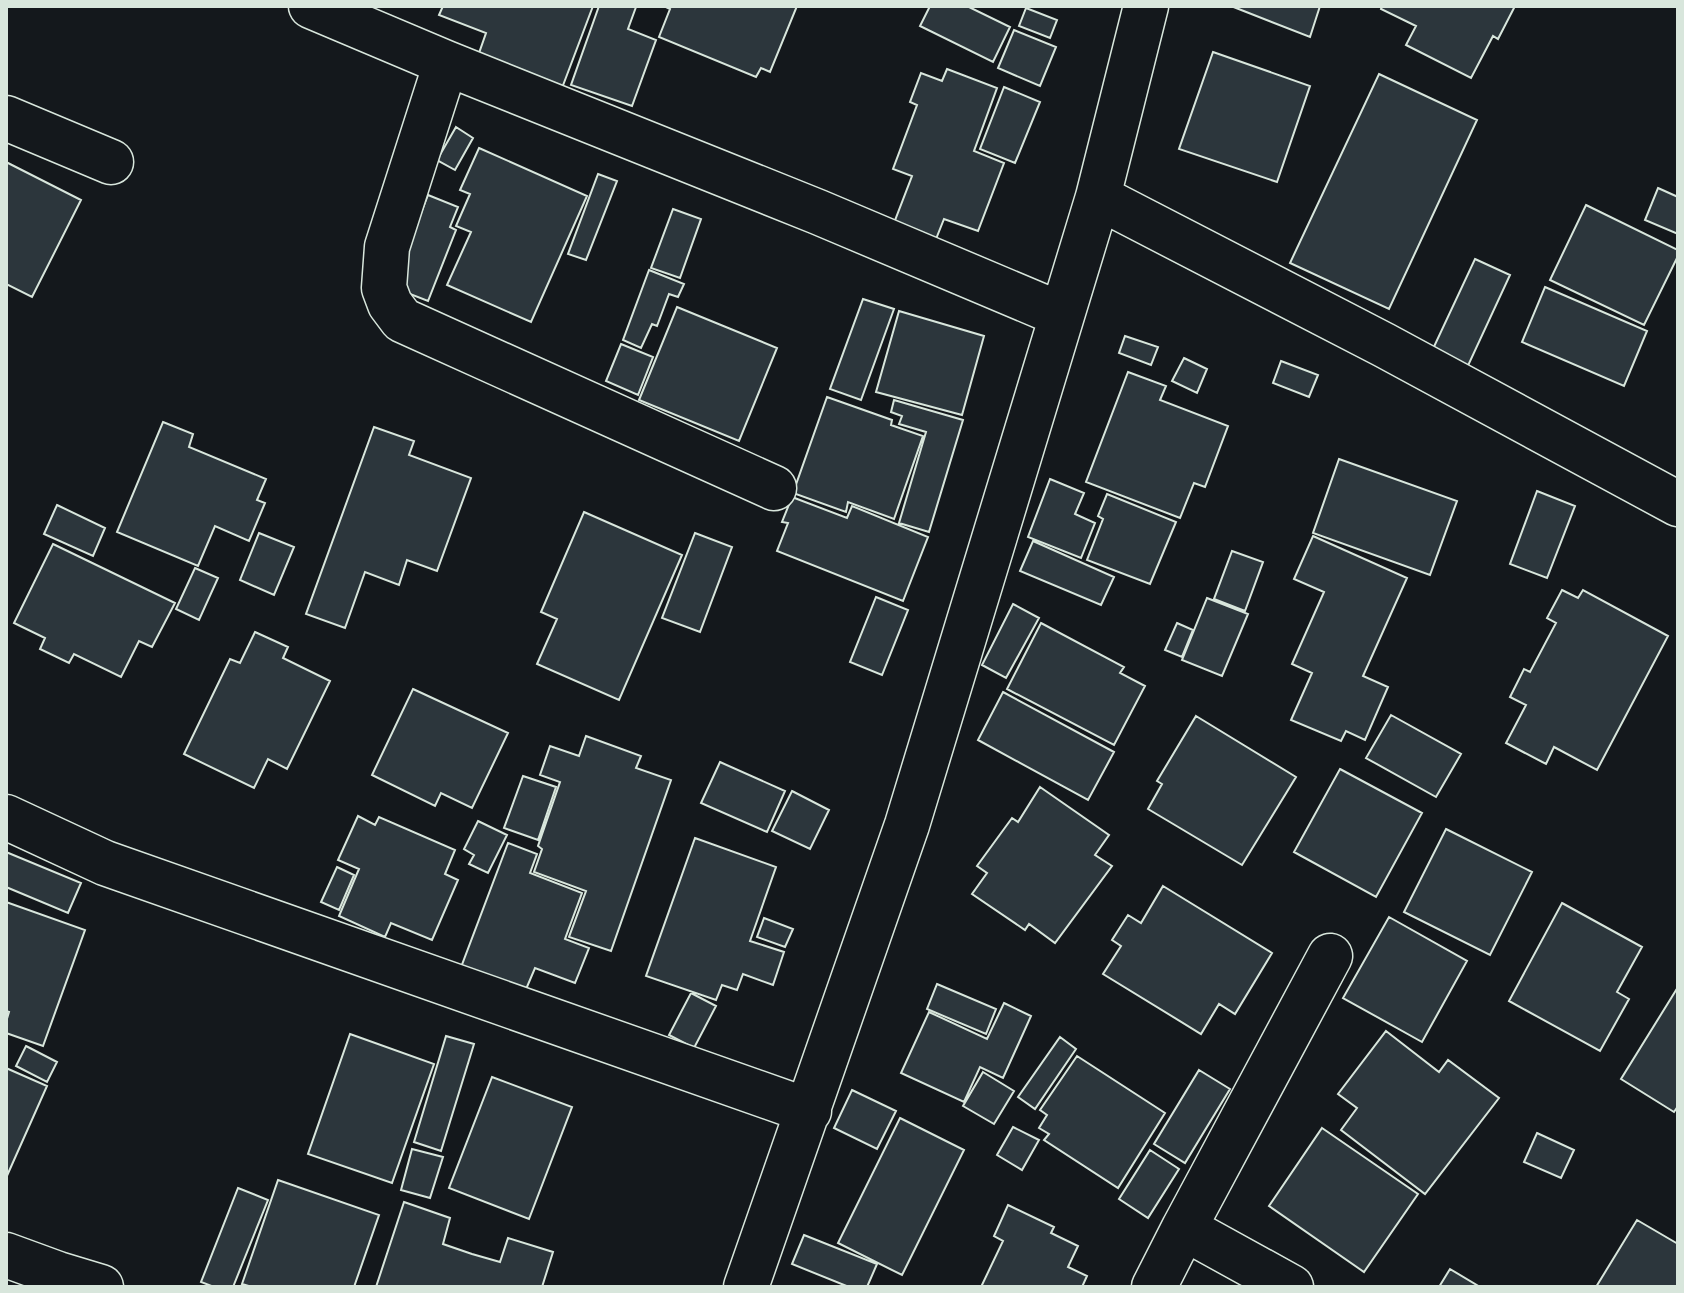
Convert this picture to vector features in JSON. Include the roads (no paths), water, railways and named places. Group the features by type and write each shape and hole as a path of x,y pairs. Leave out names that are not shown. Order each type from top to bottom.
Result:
{"street":[{"path":"311,6 818,212 1062,315"},
{"path":"746,1287 907,825 1098,197 1146,6"},
{"path":"446,63 387,247 384,288 390,304 402,320 774,488"},
{"path":"6,118 111,162"},
{"path":"1098,197 1384,345 1678,504"},
{"path":"6,817 105,863 809,1111"},
{"path":"1154,1287 1330,956"},
{"path":"1184,1228 1291,1287"},
{"path":"6,1255 101,1287"}]}
